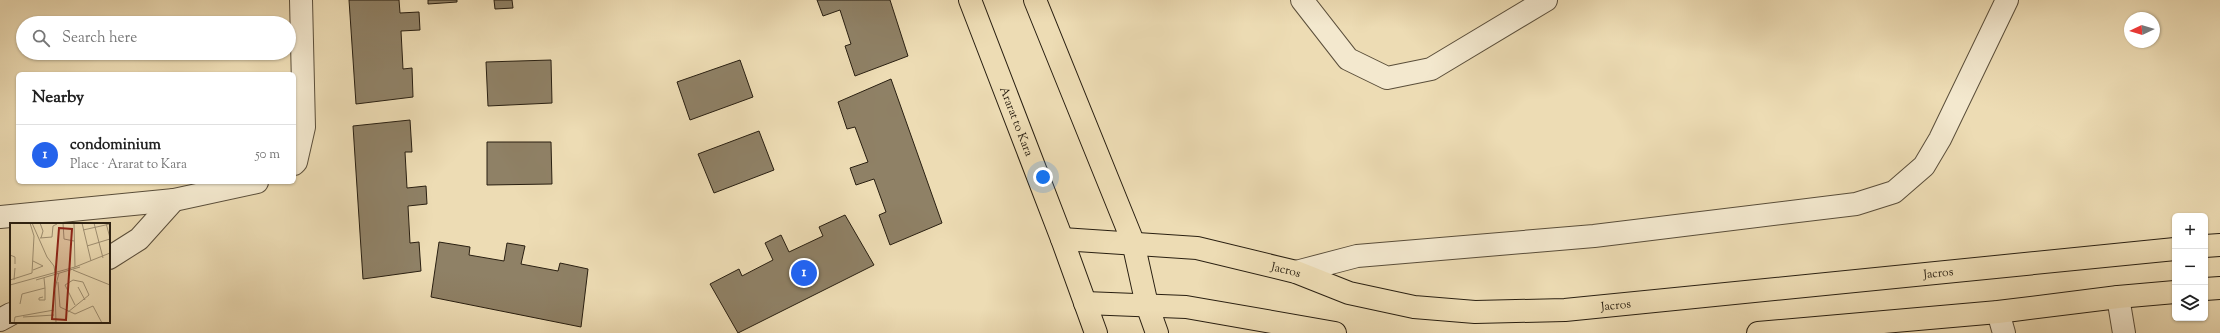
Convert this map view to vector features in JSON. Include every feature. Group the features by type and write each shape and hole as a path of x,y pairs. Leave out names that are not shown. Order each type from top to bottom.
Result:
{"main road":[{"name":"Ararat to Kara","path":"970,0 1062,239 1096,333"},
{"path":"1035,0 1133,242 1148,305 1157,333"},
{"name":"Jacros","path":"1062,239 1133,242 1197,248 1296,272 1349,293 1414,308 1475,312 1588,308 2172,249"},
{"path":"2208,246 2220,245"},
{"path":"2208,289 2220,288"},
{"path":"1758,333 1998,312 2118,297 2172,292"},
{"path":"1085,303 1186,307 1335,333"}],"street":[{"path":"296,162 304,127 301,0"},
{"path":"1302,0 1348,58 1387,78 1431,69 1546,0"},
{"path":"1296,272 1357,256 1602,235 1856,204 1894,192 1924,166 1940,139 2007,0"},
{"path":"0,217 174,200 248,184"},
{"path":"110,257 139,238 174,200"},
{"path":"2118,297 2124,333"},
{"path":"1998,312 2004,333"},
{"path":"0,320 10,315"}],"building":[{"path":"349,0 399,0 400,13 419,12 420,30 401,31 403,69 412,68 413,97 356,104"},
{"path":"428,0 457,0 457,2 428,4"},
{"path":"494,0 512,0 513,8 495,9"},
{"path":"817,0 890,0 908,56 855,76 845,46 851,44 840,10 823,16"},
{"path":"551,60 552,103 488,106 486,62"},
{"path":"740,60 753,97 690,120 677,82"},
{"path":"891,79 942,223 890,245 879,215 886,212 874,179 856,185 850,168 868,162 855,127 847,129 838,102"},
{"path":"410,120 412,152 405,152 407,188 426,186 427,204 408,206 410,243 419,242 421,271 363,279 353,126"},
{"path":"759,131 774,170 714,193 698,154"},
{"path":"487,142 551,142 552,184 487,185"},
{"path":"845,215 874,265 738,333 710,284 739,269 742,276 773,260 765,243 781,235 789,252 823,236 819,227"},
{"path":"439,242 470,247 469,255 504,261 507,243 525,246 521,264 558,271 560,263 588,269 581,327 431,297"}],"place":[{"name":"condominium","path":"804,273"}]}
